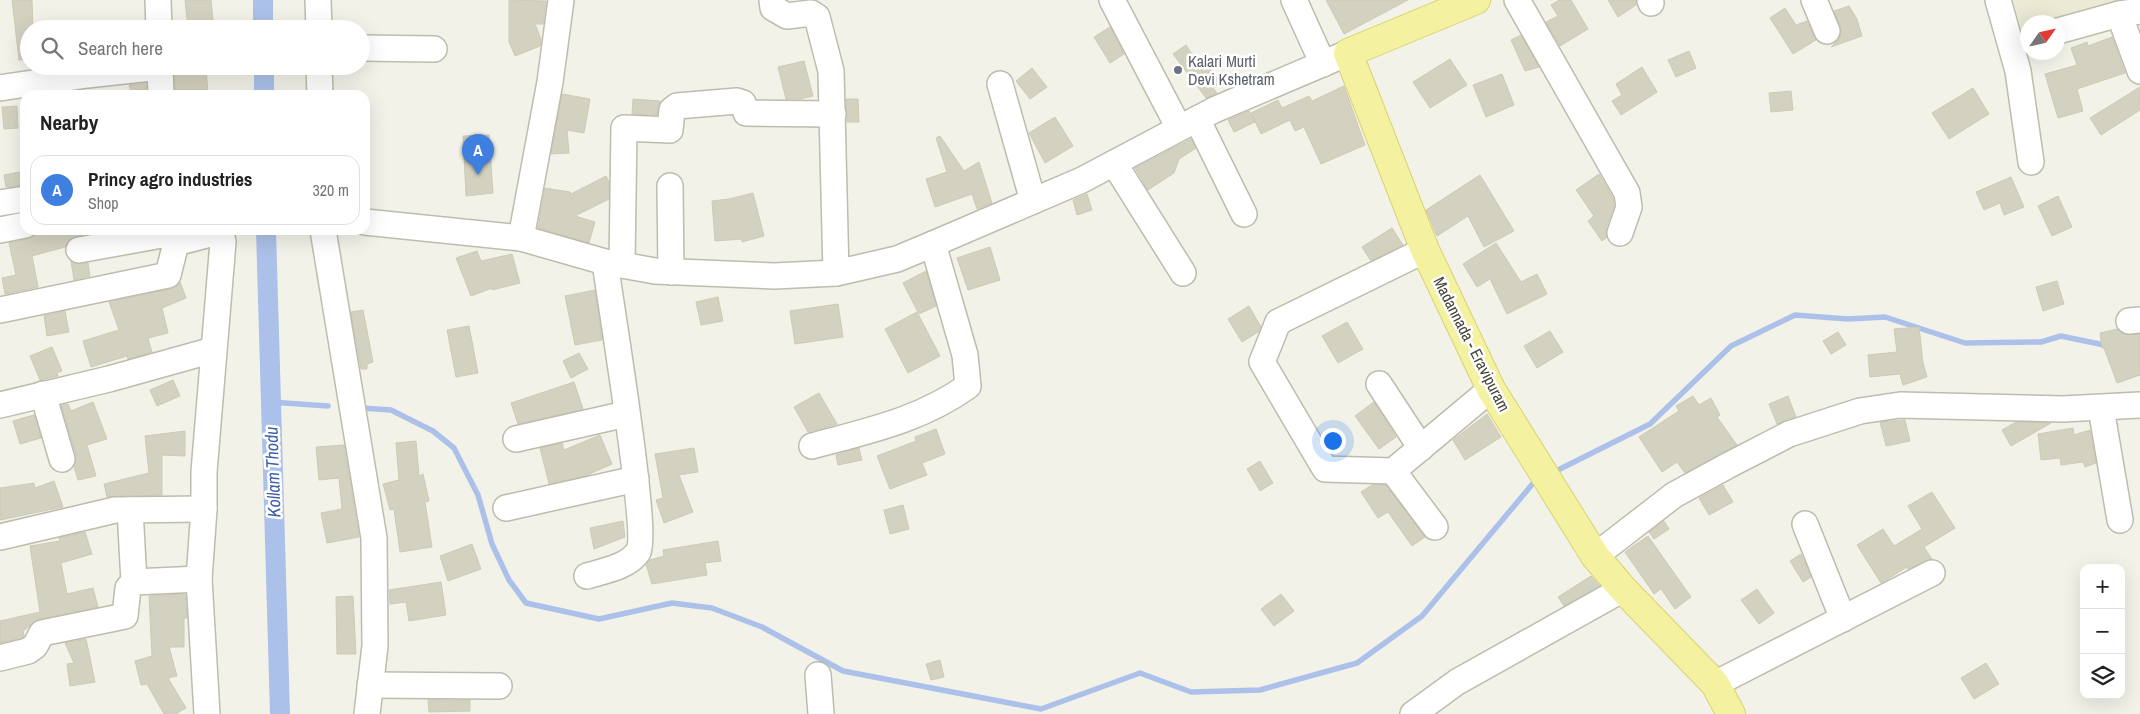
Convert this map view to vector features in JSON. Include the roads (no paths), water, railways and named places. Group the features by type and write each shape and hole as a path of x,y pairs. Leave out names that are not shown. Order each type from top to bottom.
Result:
{"main road":[{"path":"1348,53 1476,0"},
{"name":"Madannada - Eravipuram","path":"1348,53 1426,250 1491,389 1532,456 1568,509 1595,556 1623,589 1715,684 1731,714"}],"street":[{"path":"158,0 159,20"},
{"path":"318,0 319,20"},
{"path":"521,238 550,82 561,0"},
{"path":"772,0 773,8 787,16 811,13 817,17 831,71 836,273"},
{"path":"1112,0 1244,214"},
{"path":"1294,0 1323,64"},
{"path":"1517,0 1627,193 1629,207 1620,233"},
{"path":"1814,0 1827,31"},
{"path":"1998,0 2019,42 2018,71 2031,162"},
{"path":"2065,30 2130,13 2140,71"},
{"path":"370,48 434,49"},
{"path":"370,223 521,238 613,264 671,272 774,276 836,273 897,259 1082,180 1188,124 1348,53"},
{"path":"0,88 99,75"},
{"path":"161,75 162,90"},
{"path":"319,75 320,90"},
{"path":"1000,84 1033,201"},
{"path":"587,576 625,563 638,552 641,544 636,479 626,414 613,264 624,128 670,130 672,110 677,106 737,100 743,103 746,114 833,114"},
{"path":"1114,163 1183,273"},
{"path":"670,186 671,272"},
{"path":"0,203 20,200"},
{"path":"0,230 20,226"},
{"path":"0,310 168,275 170,235 79,250"},
{"path":"207,714 199,579 204,509 204,472 224,242 222,235"},
{"path":"324,235 374,538 375,646 366,714"},
{"path":"812,446 913,418 946,403 968,386 965,355 933,244"},
{"path":"1426,250 1278,322 1262,362 1326,469 1393,471 1491,389"},
{"path":"0,405 109,379 214,350"},
{"path":"1379,384 1421,448"},
{"path":"43,394 62,459"},
{"path":"1595,556 1674,495 1789,434 1860,411 1900,405 2101,408 2140,405"},
{"path":"2101,408 2120,520"},
{"path":"516,438 626,414"},
{"path":"1393,471 1435,527"},
{"path":"506,508 636,479"},
{"path":"0,538 115,510 204,509"},
{"path":"130,510 134,582"},
{"path":"1805,524 1844,618"},
{"path":"1715,684 1932,573"},
{"path":"0,658 28,651 35,646 36,640 42,633 125,616 128,588 134,582 199,579"},
{"path":"1413,714 1457,682 1623,589"},
{"path":"818,675 822,714"},
{"path":"370,685 499,686"}],"waterway":[{"name":"Kollam Thodu","path":"263,0 263,20"},
{"name":"Kollam Thodu","path":"264,75 264,90"},
{"name":"Kollam Thodu","path":"266,235 280,714"},
{"path":"1552,473 1650,424 1731,346 1795,315 1848,319 1885,317 1965,343 2041,342 2061,336 2109,346"},
{"path":"270,402 328,406"},
{"path":"362,408 391,410 433,431 454,448 478,495 492,544 509,580 526,603 599,619 672,603 712,608 762,627 843,671 1041,709 1140,673 1191,692 1260,690 1357,663 1422,616 1535,481 1539,479"}],"place":[{"name":"Kalari Murti Devi Kshetram","path":"1178,70"},
{"name":"Princy agro industries","path":"478,175"}]}
